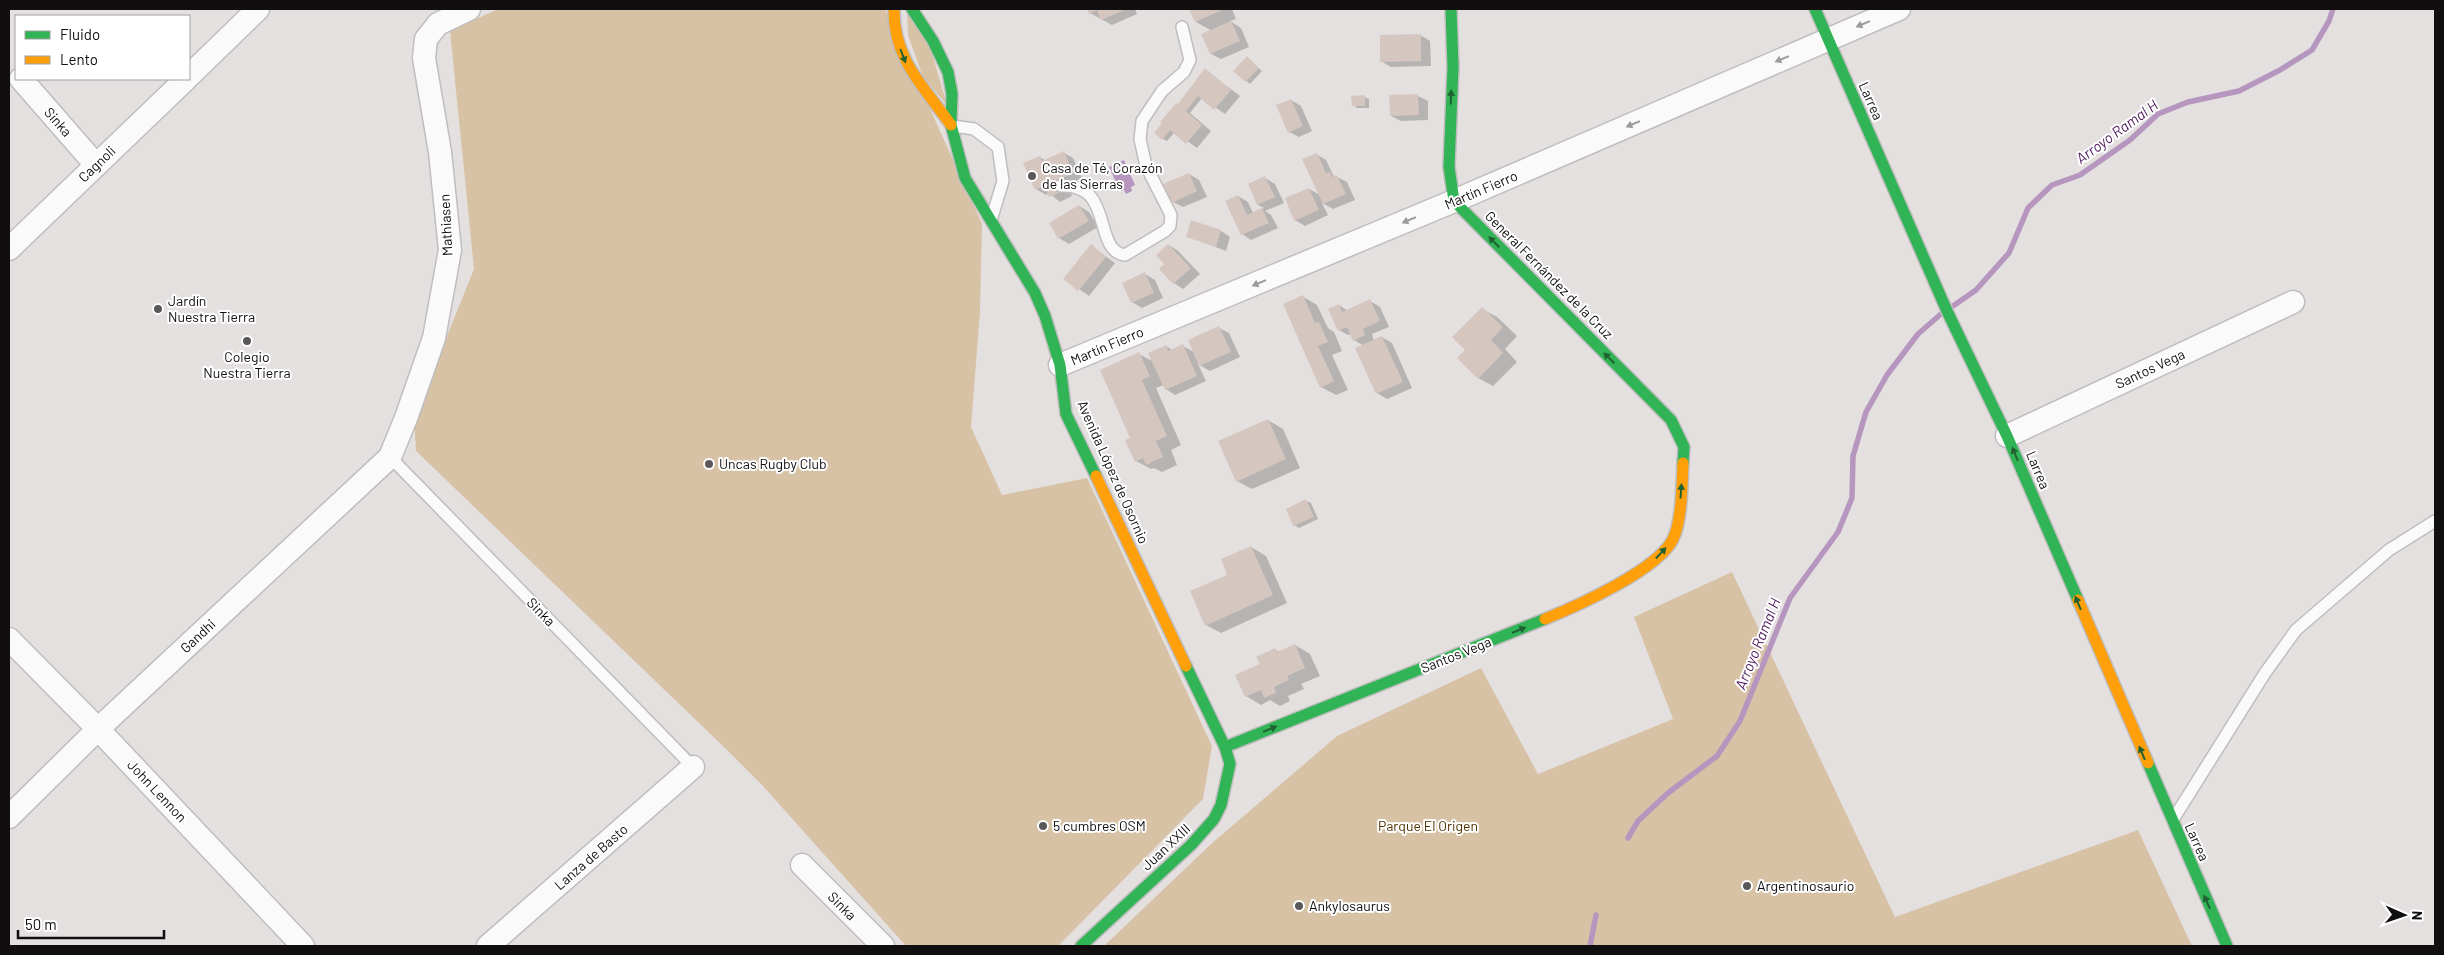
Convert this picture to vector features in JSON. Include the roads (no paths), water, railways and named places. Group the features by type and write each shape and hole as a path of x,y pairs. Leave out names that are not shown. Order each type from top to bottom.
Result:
{"street":[{"path":"190,75 258,9"},
{"name":"Mathiasen","path":"390,457 434,338 450,250 440,152 424,58 426,39 438,24 469,9"},
{"name":"Avenida López de Osornio","path":"894,9 894,29 905,62 914,78 951,126"},
{"name":"Avenida López de Osornio","path":"912,9 933,42 948,72 952,94 951,126 965,178 1035,293 1045,316 1060,365 1066,414 1225,747"},
{"path":"1451,9 1452,66 1449,167 1454,201"},
{"name":"Larrea","path":"1814,9 1947,311 2007,436 2227,946"},
{"name":"Martín Fierro","path":"1060,365 1454,201 1899,9"},
{"name":"Sinka","path":"20,80 96,165"},
{"name":"Cagnoli","path":"9,249 185,80"},
{"name":"General Fernández de la Cruz","path":"1454,201 1671,420 1684,446 1681,499 1673,539"},
{"name":"Santos Vega","path":"2007,436 2293,302"},
{"name":"Gandhi","path":"9,817 98,729 390,457"},
{"name":"Santos Vega","path":"1225,747 1568,610 1646,568 1673,539"},
{"name":"John Lennon","path":"9,638 98,729 303,946"},
{"name":"Juan XXIII","path":"1080,946 1190,845 1214,819 1221,805 1229,776 1230,764 1225,747"},
{"name":"Lanza de Basto","path":"488,946 693,767"},
{"name":"Sinka","path":"802,865 883,946"}],"lane":[{"path":"1062,186 1078,188 1091,196 1096,202 1111,247 1120,254 1125,255 1170,226 1171,215 1146,166 1140,139 1142,121 1162,91 1184,72 1190,60 1182,27"},
{"path":"951,126 974,129 998,147 1004,180 990,221"},
{"name":"Sinka","path":"390,457 693,767"},
{"path":"2172,822 2265,673 2296,630 2388,550 2435,521"}],"waterway":[{"name":"Arroyo Ramal H","path":"1953,306 1976,290 2009,253 2028,208 2052,185 2080,175 2130,140 2158,114 2188,102 2239,91 2280,70 2312,50 2329,21 2333,9"},
{"name":"Arroyo Ramal H","path":"1628,838 1638,821 1668,793 1717,756 1740,721 1790,598 1838,532 1852,498 1853,456 1866,412 1887,375 1918,334 1941,314"},
{"name":"Arroyo Ramal H","path":"1590,946 1596,915"}],"place":[{"name":"Casa de Té, Corazón de las Sierras","path":"1032,176"},
{"name":"Jardín Nuestra Tierra","path":"158,309"},
{"name":"Colegio Nuestra Tierra","path":"247,341"},
{"name":"Uncas Rugby Club","path":"709,464"},
{"name":"5 cumbres OSM","path":"1043,826"},
{"name":"Argentinosaurio","path":"1747,886"},
{"name":"Ankylosaurus","path":"1299,906"}],"park label":[{"name":"Parque El Origen","path":"1428,826"}]}
